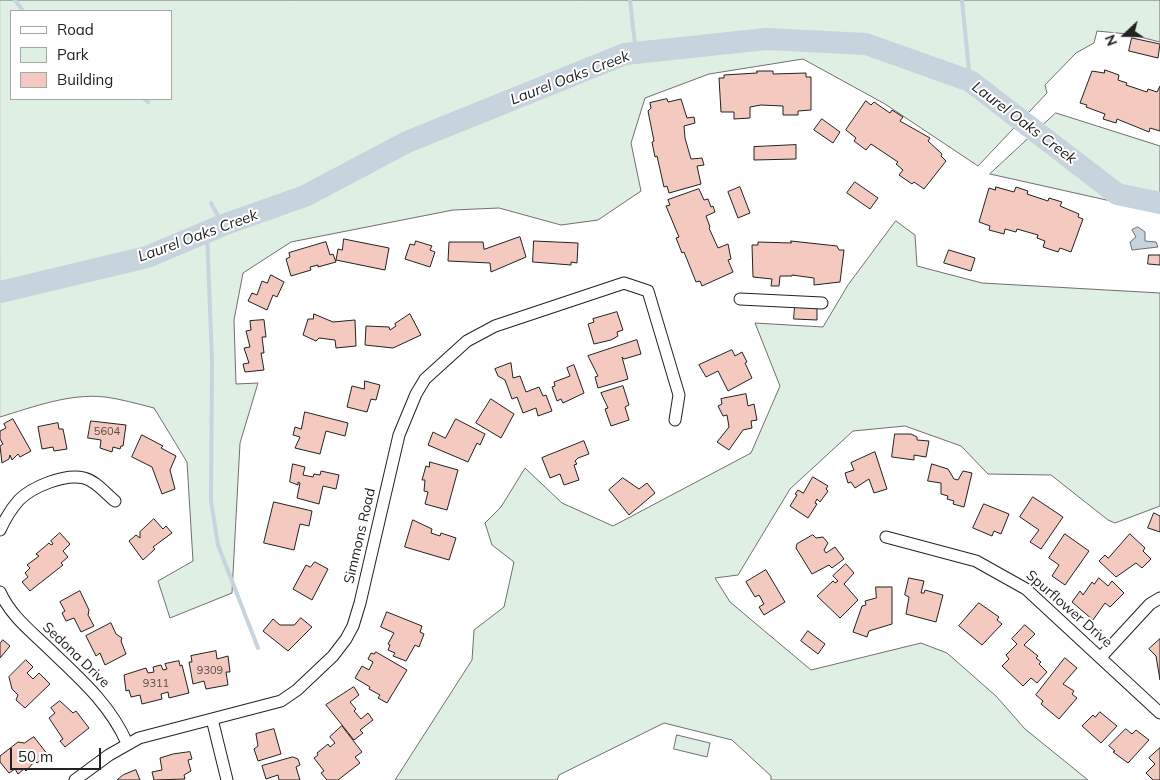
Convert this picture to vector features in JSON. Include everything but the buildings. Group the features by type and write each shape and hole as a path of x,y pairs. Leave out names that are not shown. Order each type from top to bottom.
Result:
{"street":[{"name":"Simmons Road","path":"75,780 127,743 281,701 316,673 346,639 360,603 399,435 416,394 425,379 467,341 495,326 624,283 648,291 679,395 675,420"},
{"path":"740,298 822,303"},
{"path":"0,530 6,516 20,499 36,488 66,478 77,476 92,481 115,501"},
{"name":"Spurflower Drive","path":"886,537 976,561 1000,572 1026,589 1101,656 1160,713"},
{"name":"Sedona Drive","path":"0,592 14,616 101,700 113,716 127,743"},
{"path":"1101,656 1150,604 1160,598"},
{"path":"212,719 227,780"}],"green space":[{"path":"0,0 1160,0 1160,42 1128,34 1097,31 1094,43 1076,53 1045,85 1047,93 978,166 885,104 803,59 709,74 645,98 631,143 641,191 598,220 561,225 499,208 453,210 291,242 243,273 234,320 236,384 258,383 240,443 232,593 170,618 158,581 193,561 187,462 154,408 123,400 92,396 38,405 0,417"},
{"path":"1056,113 1160,146 1160,212 990,174"},
{"path":"896,221 915,235 917,266 982,283 1160,293 1160,506 1115,523 1108,520 1051,475 988,474 961,446 905,426 853,431 790,489 738,575 715,578 730,602 811,670 921,643 947,653 996,696 1025,729 1088,780 771,780 771,776 732,740 664,723 559,775 557,780 395,780 472,660 474,630 504,607 514,562 492,545 485,523 501,507 525,468 562,503 613,526 751,453 780,386 755,323 823,327 848,285"},
{"path":"677,735 710,743 707,757 674,749"}],"shaded area":[{"path":"1138,227 1145,232 1145,241 1156,242 1158,247 1132,250 1130,242 1136,237 1132,230"}],"waterway":[{"path":"15,0 22,10"},
{"path":"630,0 636,53"},
{"path":"962,0 970,81"},
{"name":"Laurel Oaks Creek","path":"0,292 147,257 223,225 305,196 407,142 625,54 766,39 866,44 970,81 1117,194 1160,203"},
{"path":"211,203 223,225"},
{"path":"207,232 212,360 211,501 218,545 258,648"}]}
